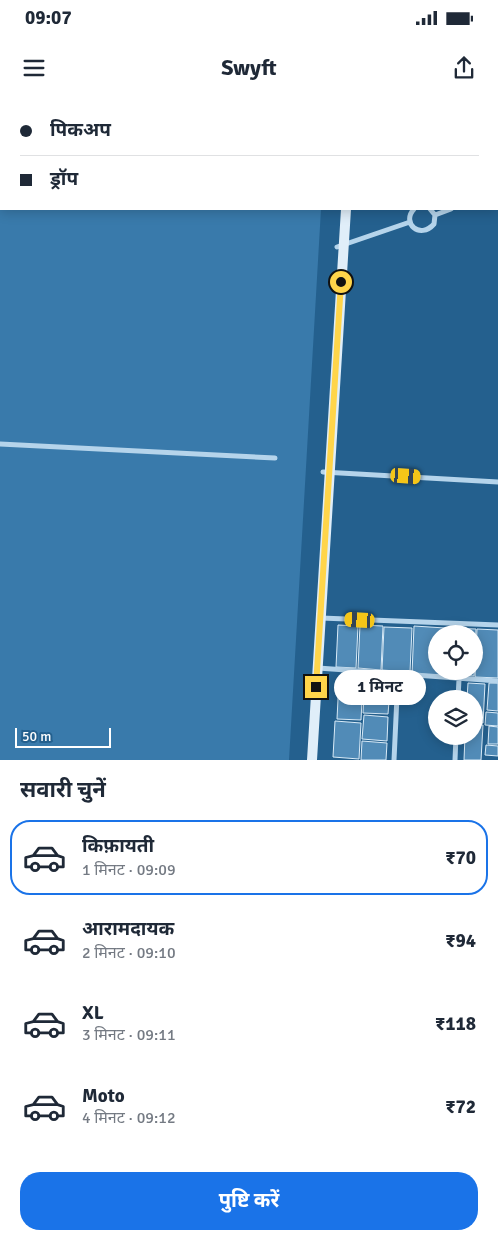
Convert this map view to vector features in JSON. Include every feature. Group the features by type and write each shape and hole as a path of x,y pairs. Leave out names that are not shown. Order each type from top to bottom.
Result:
{"street":[{"path":"305,760 340,246 339,210"},
{"path":"340,246 346,210"},
{"path":"413,210 409,217 416,230 426,230 434,224 434,215 431,210"},
{"path":"434,215 442,210"},
{"path":"340,246 410,222"},
{"path":"0,444 276,458"},
{"path":"326,471 498,482"},
{"path":"312,760 321,618 326,471"},
{"path":"321,618 498,625"},
{"path":"318,668 428,677"},
{"path":"394,760 398,675"},
{"path":"478,680 498,681"},
{"path":"455,760 456,745"}],"shaded area":[{"path":"0,210 321,210 289,760 0,760"}],"building":[{"path":"338,625 358,626 356,668 336,667"},
{"path":"360,625 383,626 381,670 358,668"},
{"path":"414,626 428,627 428,675 412,674"},
{"path":"384,627 412,628 410,672 382,670"},
{"path":"483,629 498,630 498,678 483,677"},
{"path":"365,675 391,677 388,714 363,713"},
{"path":"339,679 363,681 361,720 337,719"},
{"path":"468,683 485,684 483,723 483,690 468,690"},
{"path":"489,683 498,683 498,711 487,710"},
{"path":"486,712 498,713 498,726 485,725"},
{"path":"364,715 388,717 387,741 362,739"},
{"path":"335,721 361,723 359,759 333,757"},
{"path":"489,726 498,727 498,744 488,744"},
{"path":"362,741 387,743 386,760 361,760"},
{"path":"465,745 482,745 481,760 464,760"},
{"path":"486,745 498,746 498,756 485,755"}],"route":[{"path":"316,687 341,282"}]}
